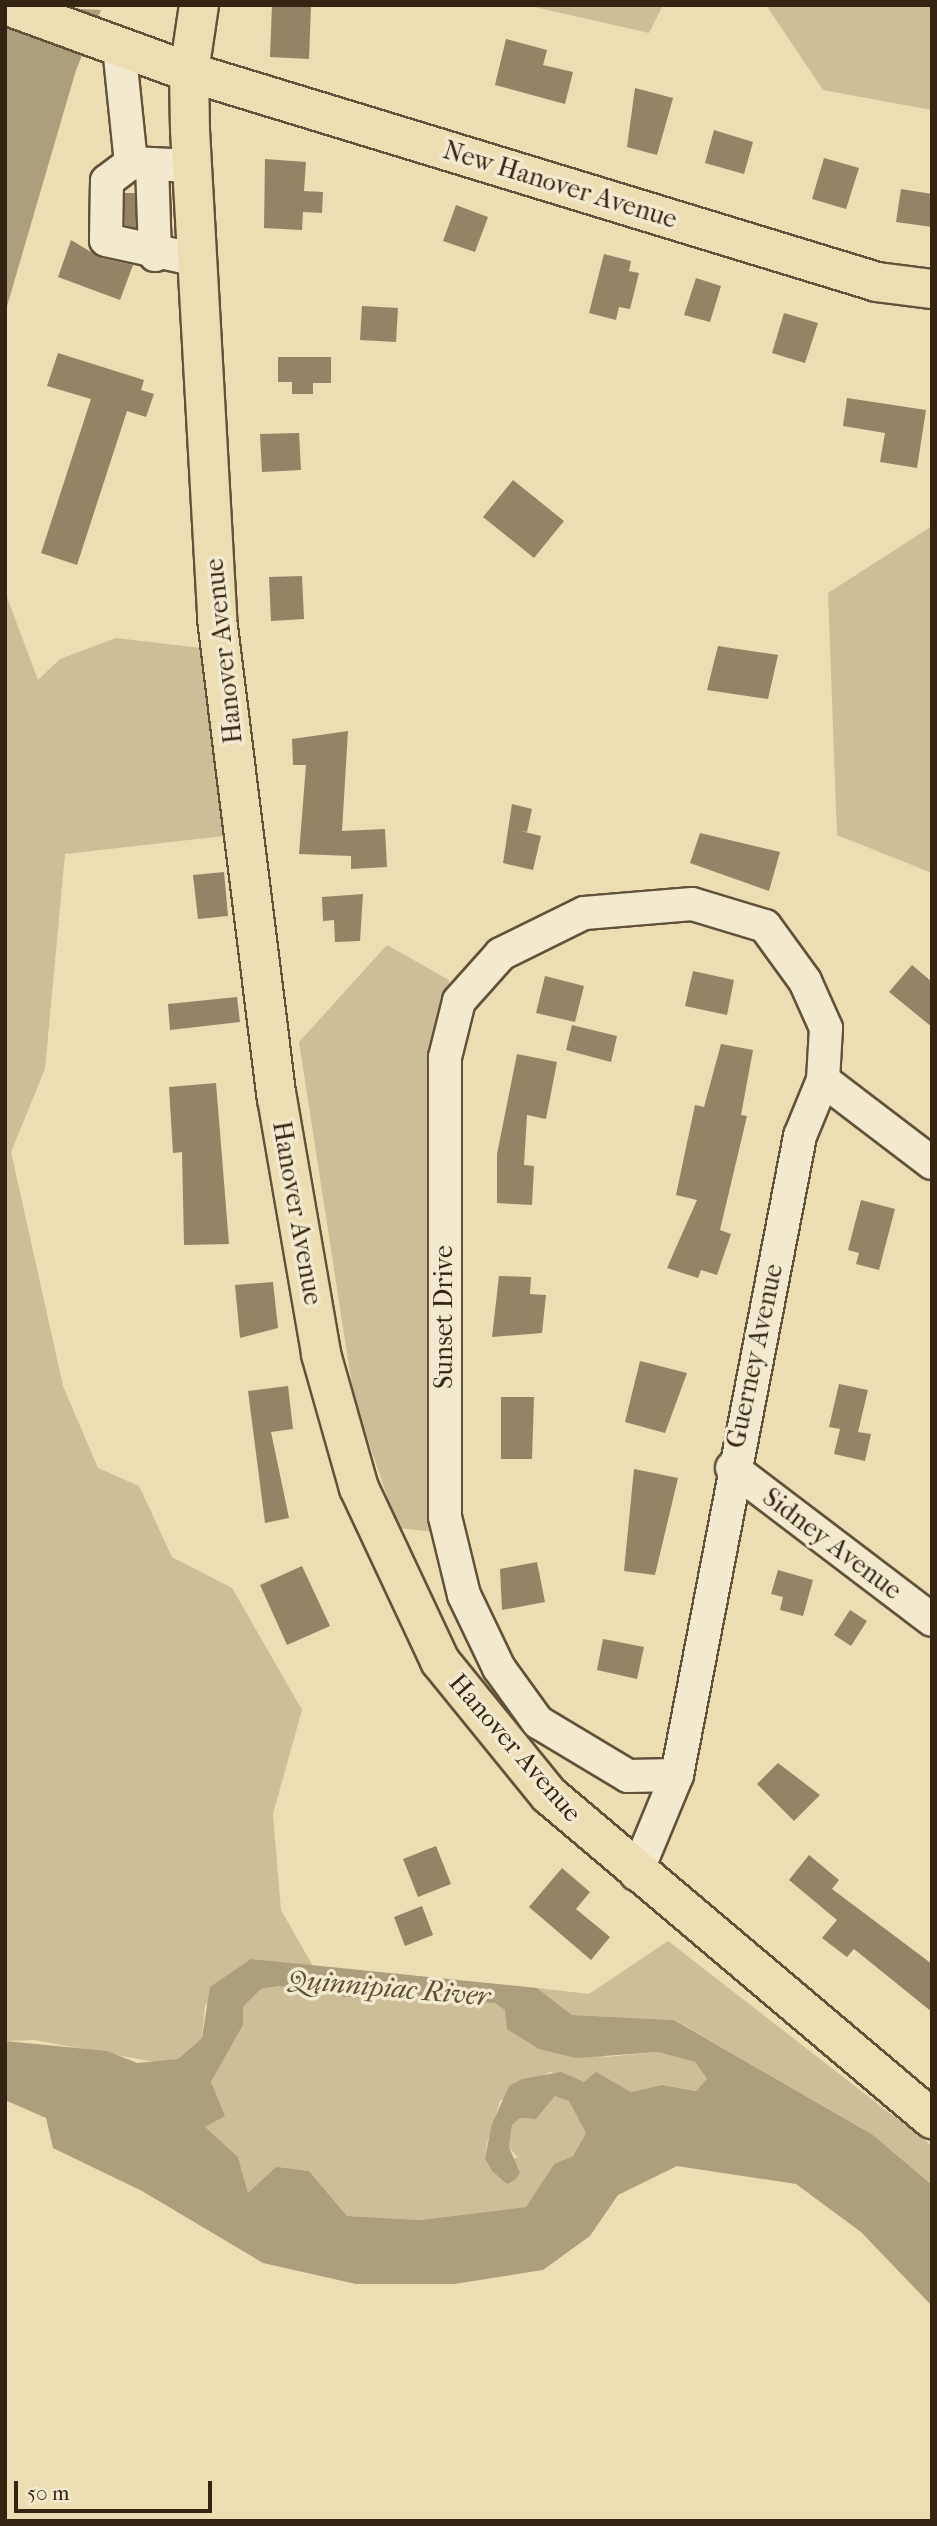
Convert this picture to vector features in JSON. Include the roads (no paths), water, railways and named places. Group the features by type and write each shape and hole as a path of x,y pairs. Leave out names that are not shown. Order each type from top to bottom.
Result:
{"main road":[{"name":"New Hanover Avenue","path":"5,5 189,72 877,282 932,289"},
{"name":"Hanover Avenue","path":"200,5 189,72 217,619 277,1098 321,1354 359,1488 440,1661 549,1795 636,1874 932,2119"}],"street":[{"path":"106,43 142,163 155,255"},
{"path":"192,166 142,163 107,181 106,240 155,255 197,260"},
{"name":"Guerney Avenue","path":"636,1874 677,1775 732,1468 800,1136 823,1080 826,1028 806,981 765,926 692,904"},
{"name":"Sunset Drive","path":"677,1775 628,1776 538,1722 499,1668 464,1595 445,1517 445,1057 459,1001 501,954 584,913 692,904"},
{"path":"823,1080 932,1163"},
{"name":"Sidney Avenue","path":"732,1468 932,1620"}],"water":[{"path":"5,5 101,10 76,70 5,313"},
{"name":"Quinnipiac River","path":"251,1959 537,1988 572,2015 674,2020 873,2135 932,2185 932,2306 861,2232 796,2184 677,2166 618,2195 590,2236 543,2270 454,2284 356,2284 263,2263 142,2191 53,2148 46,2118 5,2100 5,2041 107,2051 137,2063 178,2059 202,2038 210,1987","holes":["278,1986 344,1997 495,2003 505,2010 507,2029 539,2049 576,2058 658,2052 695,2062 707,2079 696,2091 662,2085 631,2092 596,2072 584,2082 561,2072 522,2079 509,2086 492,2124 485,2158 492,2171 507,2184 515,2180 520,2173 509,2147 512,2125 520,2118 536,2119 555,2096 569,2101 586,2133 573,2156 554,2164 526,2207 420,2220 347,2216 309,2171 276,2167 248,2193 238,2157 205,2127 225,2116 211,2082 243,2025 243,2007 261,1989"]}]}
